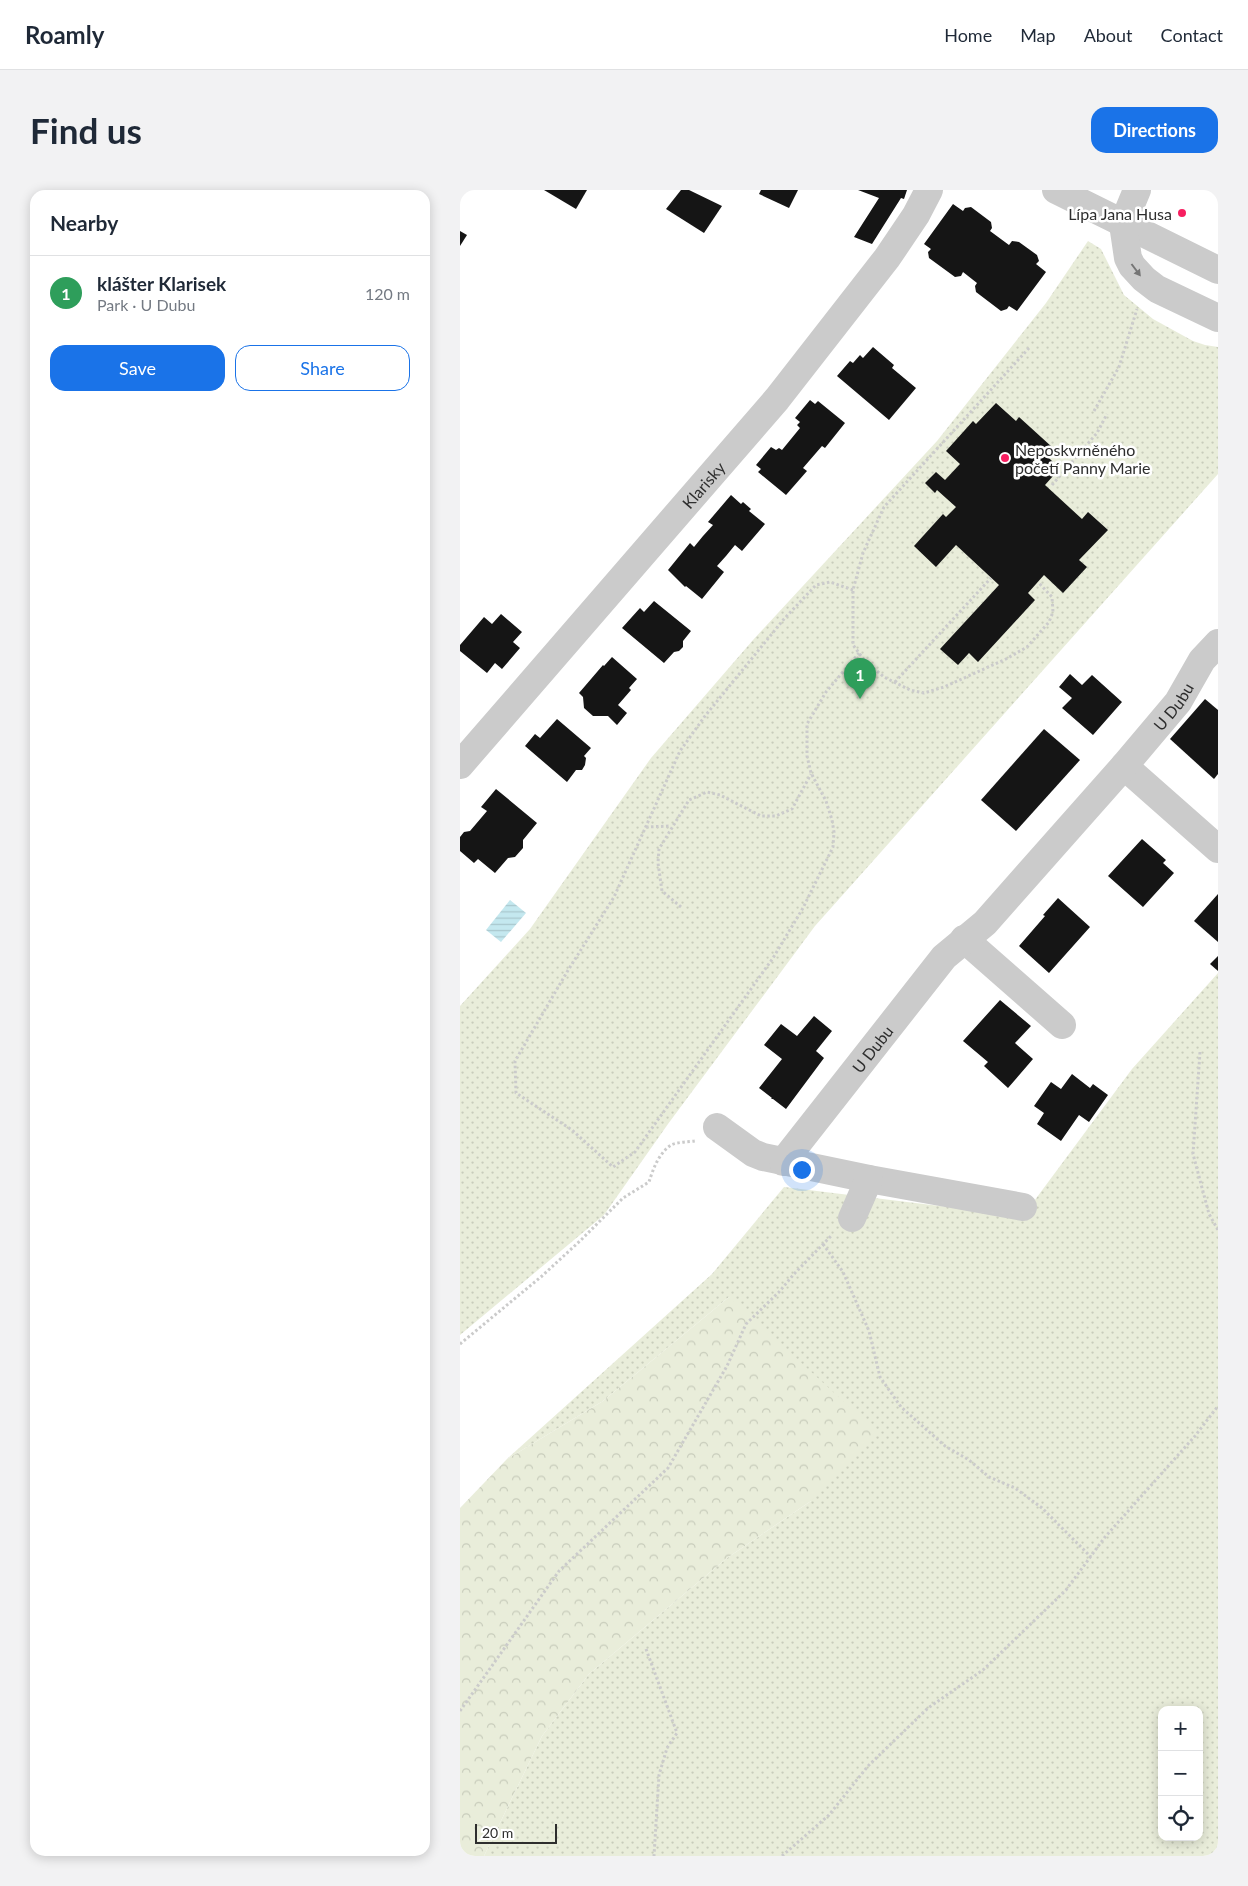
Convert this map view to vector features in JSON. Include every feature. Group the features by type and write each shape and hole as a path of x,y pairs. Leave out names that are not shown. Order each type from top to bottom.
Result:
{"street":[{"name":"Klarisky","path":"460,765 778,399 887,258 916,215 929,190"},
{"path":"1056,190 1218,270"},
{"path":"1137,190 1123,224 1128,258 1137,273 1157,289 1218,318"},
{"name":"U Dubu","path":"783,1162 944,957 985,923 1124,766 1178,702 1202,660 1218,643"},
{"path":"1124,766 1218,849"},
{"path":"964,939 1062,1025"},
{"path":"707,1134 752,1153 783,1162 1023,1207"},
{"path":"852,1218 869,1179"}],"path":[{"path":"1094,411 1119,367 1140,301"},
{"path":"1029,348 884,507 863,553 853,590 854,645 865,661 884,677 910,690 924,693 944,687 1006,659 1027,647 1044,628 1053,612 1052,597 1038,582"},
{"path":"1052,485 1097,433 1107,414"},
{"path":"895,682 991,578"},
{"path":"853,590 830,582 816,585 784,619 705,716 680,751 614,898 567,972 515,1061 516,1093 572,1130 613,1167 635,1152 773,958 818,881 833,847 834,832 826,801 811,773 807,756 808,724 826,692 859,653"},
{"path":"681,906 662,891 658,863 659,849 689,800 708,792 720,795 762,816 776,816 792,809 811,773"},
{"path":"646,828 672,826"},
{"path":"1200,1052 1193,1154 1209,1214 1218,1230"},
{"path":"460,1344 542,1276 623,1198 649,1182 658,1160 672,1144 707,1134"},
{"path":"460,1711 559,1571 668,1468 728,1366 746,1324 779,1292 845,1217 852,1218"},
{"path":"823,1244 844,1272 869,1331 880,1377 901,1407 945,1446 969,1460 989,1477 1015,1488 1042,1508 1091,1557"},
{"path":"782,1856 829,1815 868,1766 928,1708 984,1670 1066,1590 1105,1537 1195,1436 1218,1406"},
{"path":"646,1649 677,1733 667,1748 660,1775 654,1856"}],"green space":[{"path":"1088,241 1101,249 1124,295 1153,319 1193,341 1218,347 1218,474 815,926 668,1124 604,1215 460,1335 460,1006 530,929 651,758 753,640 937,441 1046,303"},
{"path":"1218,973 1218,1856 484,1856 542,1736 589,1674 727,1558 811,1501 729,1297 603,1401 507,1459 712,1274 784,1187 1023,1216 1132,1069"},
{"path":"729,1297 878,1433 811,1501 727,1558 589,1674 542,1736 484,1856 460,1856 460,1508 507,1459 603,1401"}],"water":[{"path":"510,900 526,913 501,942 486,930"}],"building":[{"path":"544,190 587,190 576,209"},
{"path":"681,190 689,190 722,206 704,233 666,209"},
{"path":"761,190 798,190 789,208 759,194"},
{"path":"858,190 907,190 904,199 901,198 872,244 854,237 879,198"},
{"path":"953,204 963,211 965,208 971,207 991,222 992,228 990,231 1009,245 1012,241 1019,242 1037,255 1039,261 1036,264 1046,272 1017,311 1009,306 1001,311 976,292 975,286 977,283 963,272 961,276 955,277 929,258 928,252 931,249 924,244"},
{"path":"460,231 467,235 460,246"},
{"path":"873,347 894,365 892,368 916,388 889,420 837,376 850,361 853,363 860,355 863,358"},
{"path":"810,400 815,404 818,401 845,423 825,448 822,446 803,468 807,471 786,495 758,472 761,469 756,465 771,447 776,450 779,448 782,450 800,428 797,425 800,422 795,418"},
{"path":"996,403 1016,421 1019,417 1052,447 1045,454 1054,463 1047,470 1053,476 1045,485 1082,519 1088,512 1108,530 1079,560 1087,567 1063,593 1044,575 1028,593 1035,600 978,662 969,653 958,665 940,649 999,585 956,545 936,567 914,546 943,514 946,517 956,507 937,490 935,493 925,483 936,472 945,480 960,464 946,451 973,421 976,424"},
{"path":"731,495 741,504 743,502 751,509 749,511 765,524 742,551 735,545 717,566 724,572 702,599 685,587 668,570 690,543 694,547 713,525 708,522"},
{"path":"654,601 691,631 683,641 683,647 679,651 674,652 664,663 622,628 640,608 644,612"},
{"path":"501,614 522,632 513,642 520,648 502,669 495,663 487,673 460,651 460,645 484,617 492,624"},
{"path":"612,657 637,679 629,688 631,690 618,705 627,713 617,725 608,716 593,716 584,708 583,697 579,693"},
{"path":"1070,674 1082,685 1092,675 1122,702 1093,735 1062,708 1072,698 1059,687"},
{"path":"1205,699 1218,710 1218,774 1214,779 1170,739"},
{"path":"557,719 591,748 584,756 586,758 585,765 582,770 576,770 567,782 525,746 535,734 540,738"},
{"path":"1044,729 1080,760 1016,831 981,800"},
{"path":"496,789 537,823 523,840 523,848 515,857 508,858 495,873 478,859 474,863 460,851 460,837 464,832 470,831 487,811 481,807"},
{"path":"1142,839 1166,860 1163,863 1174,873 1143,907 1108,876"},
{"path":"1218,894 1218,942 1194,921"},
{"path":"1058,898 1090,927 1049,973 1019,946"},
{"path":"1218,956 1218,971 1210,964"},
{"path":"1000,1000 1031,1026 1015,1043 1033,1059 1008,1088 984,1066 988,1062 963,1041"},
{"path":"814,1016 832,1031 816,1051 824,1058 786,1109 759,1088 782,1059 764,1045 781,1024 797,1036"},
{"path":"1072,1074 1090,1088 1093,1084 1108,1095 1089,1122 1079,1115 1061,1141 1037,1124 1044,1113 1034,1106 1051,1082 1061,1089"}],"place":[{"name":"Lípa Jana Husa","path":"1182,213"},
{"name":"Neposkvrněného početí Panny Marie","path":"1005,458"},
{"name":"klášter Klarisek","path":"860,699"}]}
